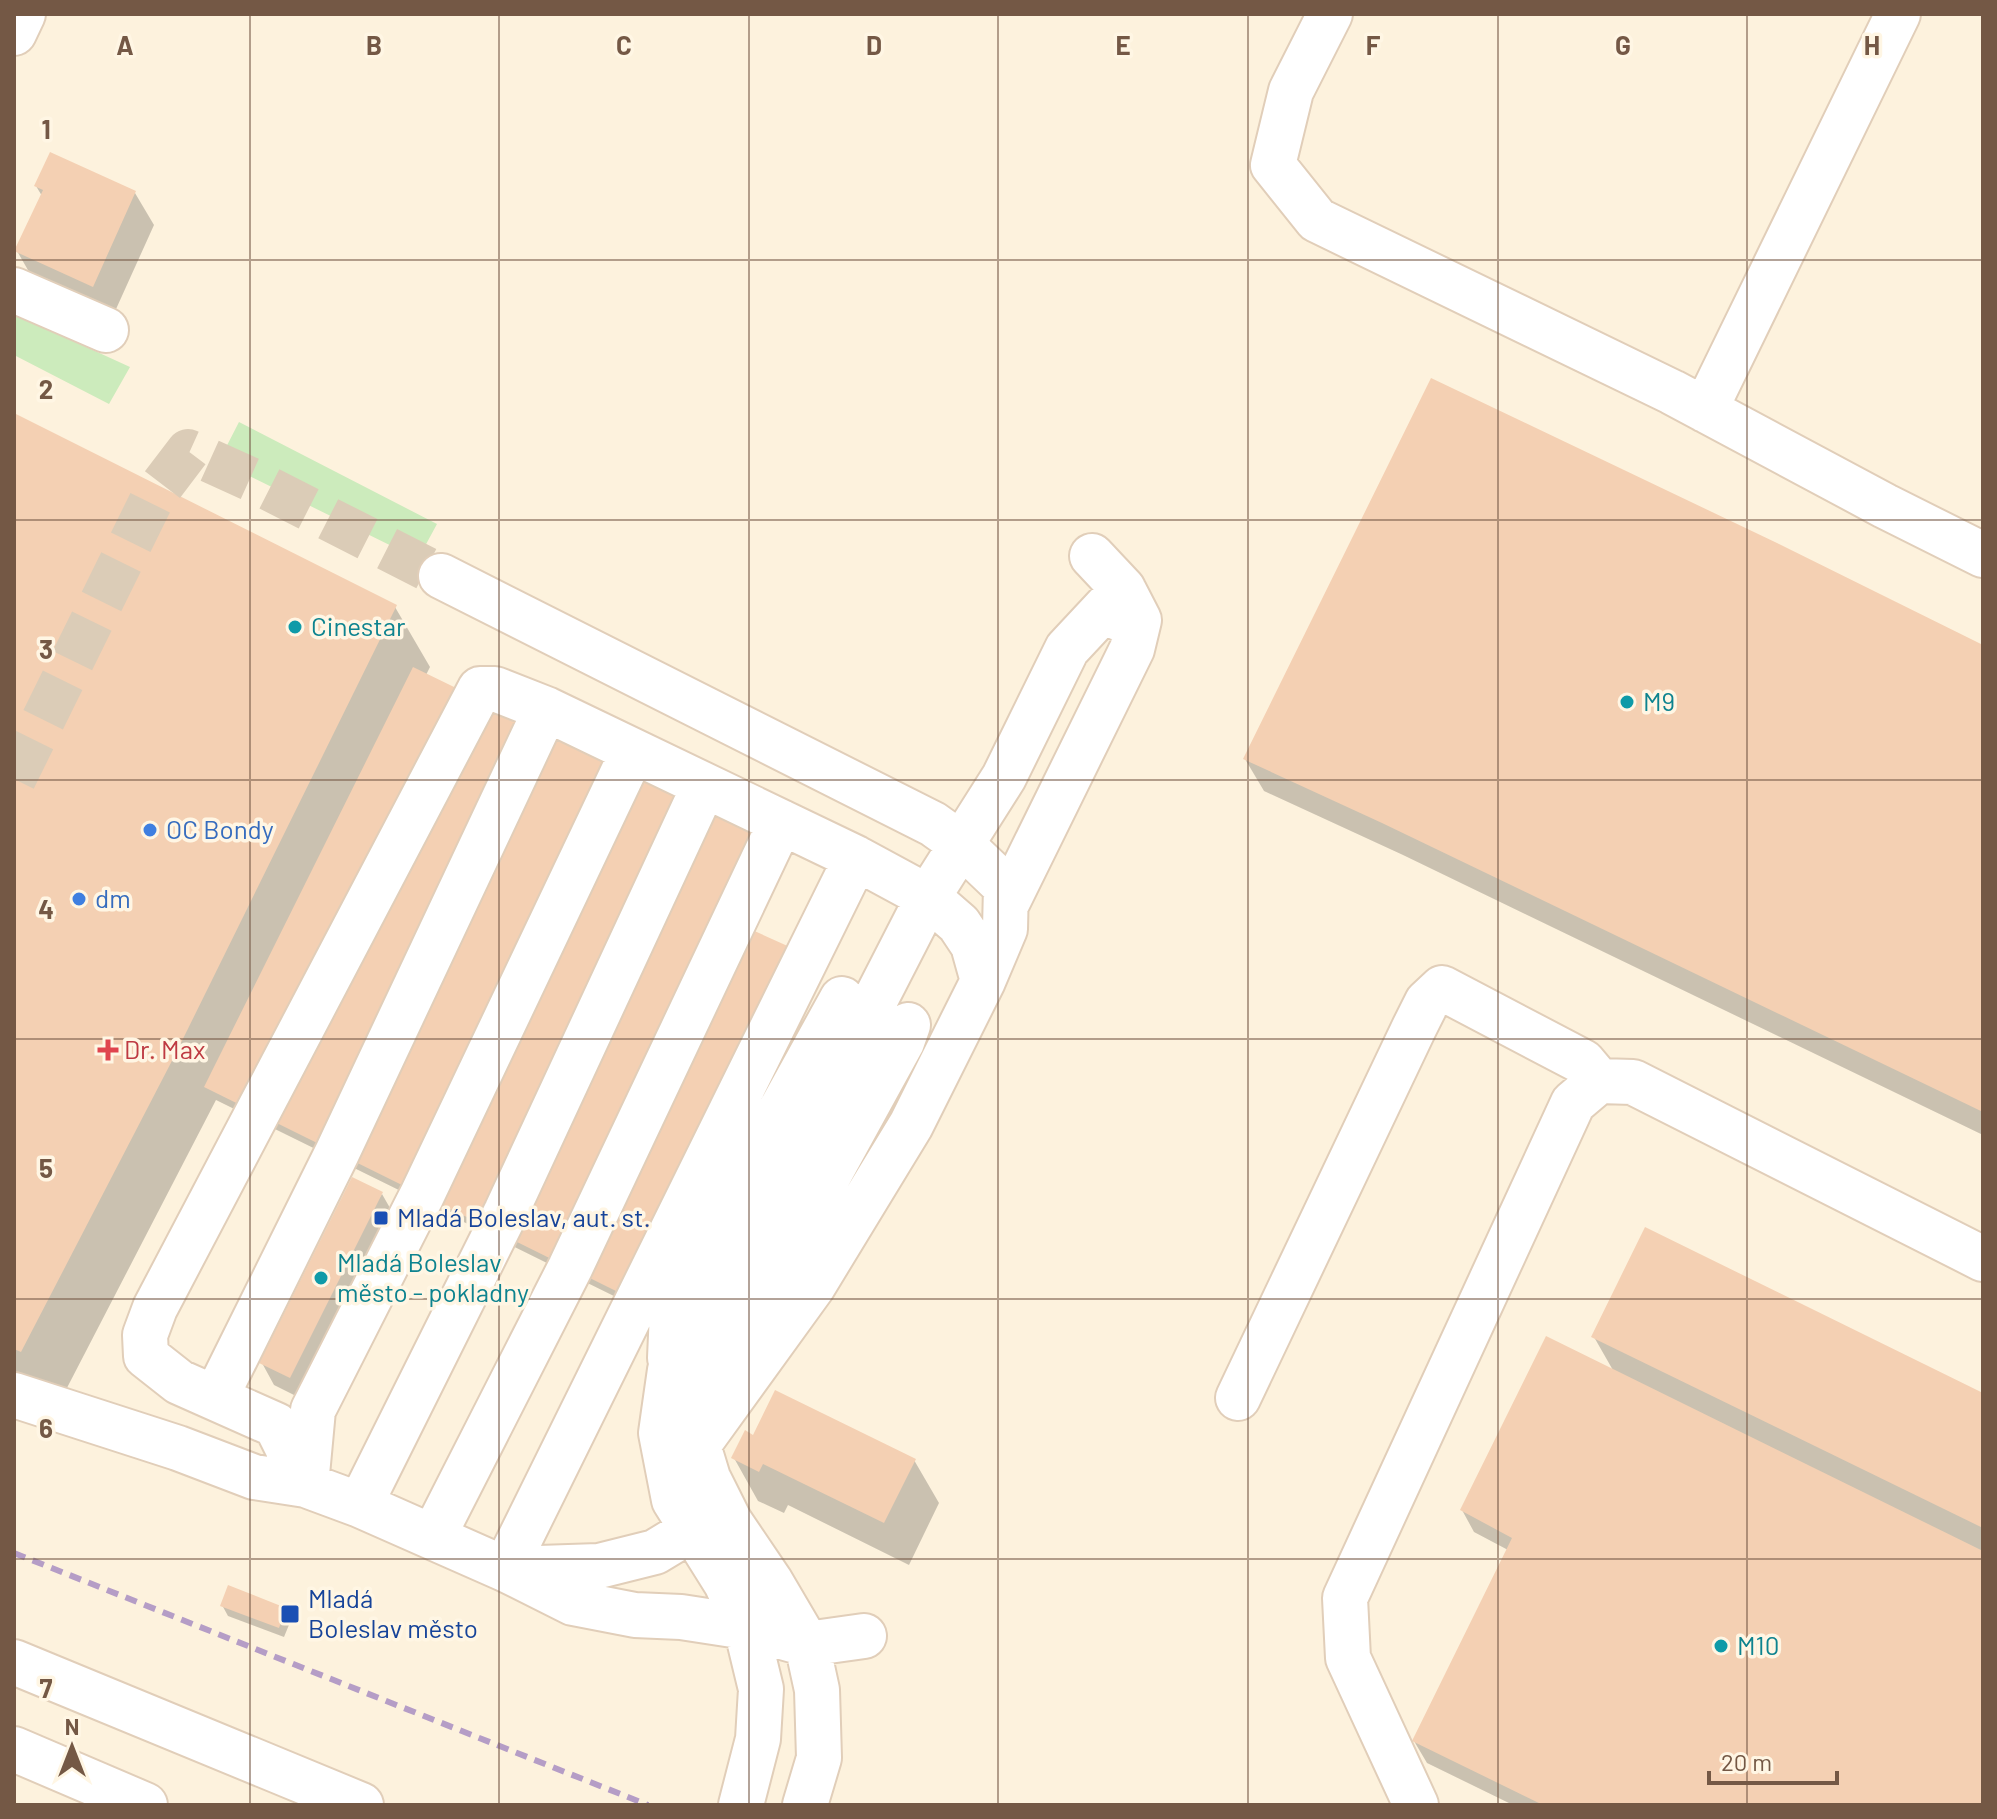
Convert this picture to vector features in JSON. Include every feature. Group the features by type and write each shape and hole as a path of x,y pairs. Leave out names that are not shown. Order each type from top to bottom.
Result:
{"street":[{"path":"14,33 23,14"},
{"path":"1330,14 1291,91 1273,165 1317,220 1705,410 1983,555"},
{"path":"1705,410 1898,14"},
{"path":"14,290 106,330"},
{"path":"805,1805 819,1758 817,1690 807,1644 770,1581 709,1519 674,1500 661,1433 760,1225 928,897 973,860 1132,649 1139,620 1123,589 1092,556"},
{"path":"441,576 973,860 1005,929 983,981 911,1125 813,1286 698,1445"},
{"path":"973,860 1004,777 1067,649 1123,589"},
{"path":"306,1485 276,1425 179,1382 146,1356 145,1335 155,1308 480,689 495,689 546,709 856,858 928,897 959,924 973,945 983,981"},
{"path":"216,1397 337,1153 546,709"},
{"path":"306,1485 313,1410 422,1195 633,751"},
{"path":"360,1505 506,1212 704,786"},
{"path":"433,1537 570,1268 781,822"},
{"path":"505,1569 856,858"},
{"path":"1238,1398 1414,1028 1427,1002 1442,988 1583,1062 1599,1081"},
{"path":"741,1805 758,1739 761,1689 746,1627 726,1583 709,1519 708,1478 698,1445 698,1420 672,1312 681,1290 842,999"},
{"path":"689,1373 823,1186 902,1042 908,1025"},
{"path":"1416,1805 1348,1658 1345,1598 1573,1103 1599,1081 1633,1082 1983,1259"},
{"path":"14,1395 178,1448 254,1477 306,1485 360,1505 505,1569 573,1603 635,1615 681,1617 746,1627 807,1644 864,1636"},
{"path":"505,1569 599,1566 655,1552 709,1519"},
{"path":"14,1662 361,1805"},
{"path":"14,1749 145,1805"}],"green space":[{"path":"14,314 130,367 109,404 14,355"},
{"path":"239,422 437,524 418,559 219,461"}],"building":[{"path":"50,152 136,191 93,287 14,251 43,190 34,186"},
{"name":"M9","path":"1431,378 1983,645 1983,1112 1243,759"},
{"name":"OC Bondy","path":"14,413 397,605 175,1055 21,1352 14,1349"},
{"path":"413,667 769,840 730,920 792,948 618,1292 204,1087"},
{"name":"Mladá Boleslav město - pokladny","path":"352,1177 383,1192 290,1378 259,1363"},
{"path":"1645,1227 1983,1393 1983,1528 1591,1337"},
{"name":"M10","path":"1546,1336 1983,1551 1983,1805 1543,1805 1412,1741 1512,1538 1460,1510"},
{"path":"775,1390 916,1459 884,1523 763,1464 759,1472 731,1458 745,1430 753,1435"},
{"path":"228,1585 286,1608 279,1628 220,1606"}],"tunnel":[{"path":"14,779 153,497 188,451 441,576"}],"railway":[{"path":"14,1553 648,1805"}],"place":[{"name":"Cinestar","path":"295,627"},
{"name":"M9","path":"1627,702"},
{"name":"OC Bondy","path":"150,830"},
{"name":"dm","path":"79,899"},
{"name":"Dr. Max","path":"108,1050"},
{"name":"Mladá Boleslav, aut. st.","path":"381,1218"},
{"name":"Mladá Boleslav město - pokladny","path":"321,1278"},
{"name":"Mladá Boleslav město","path":"290,1614"},
{"name":"M10","path":"1721,1646"}]}
